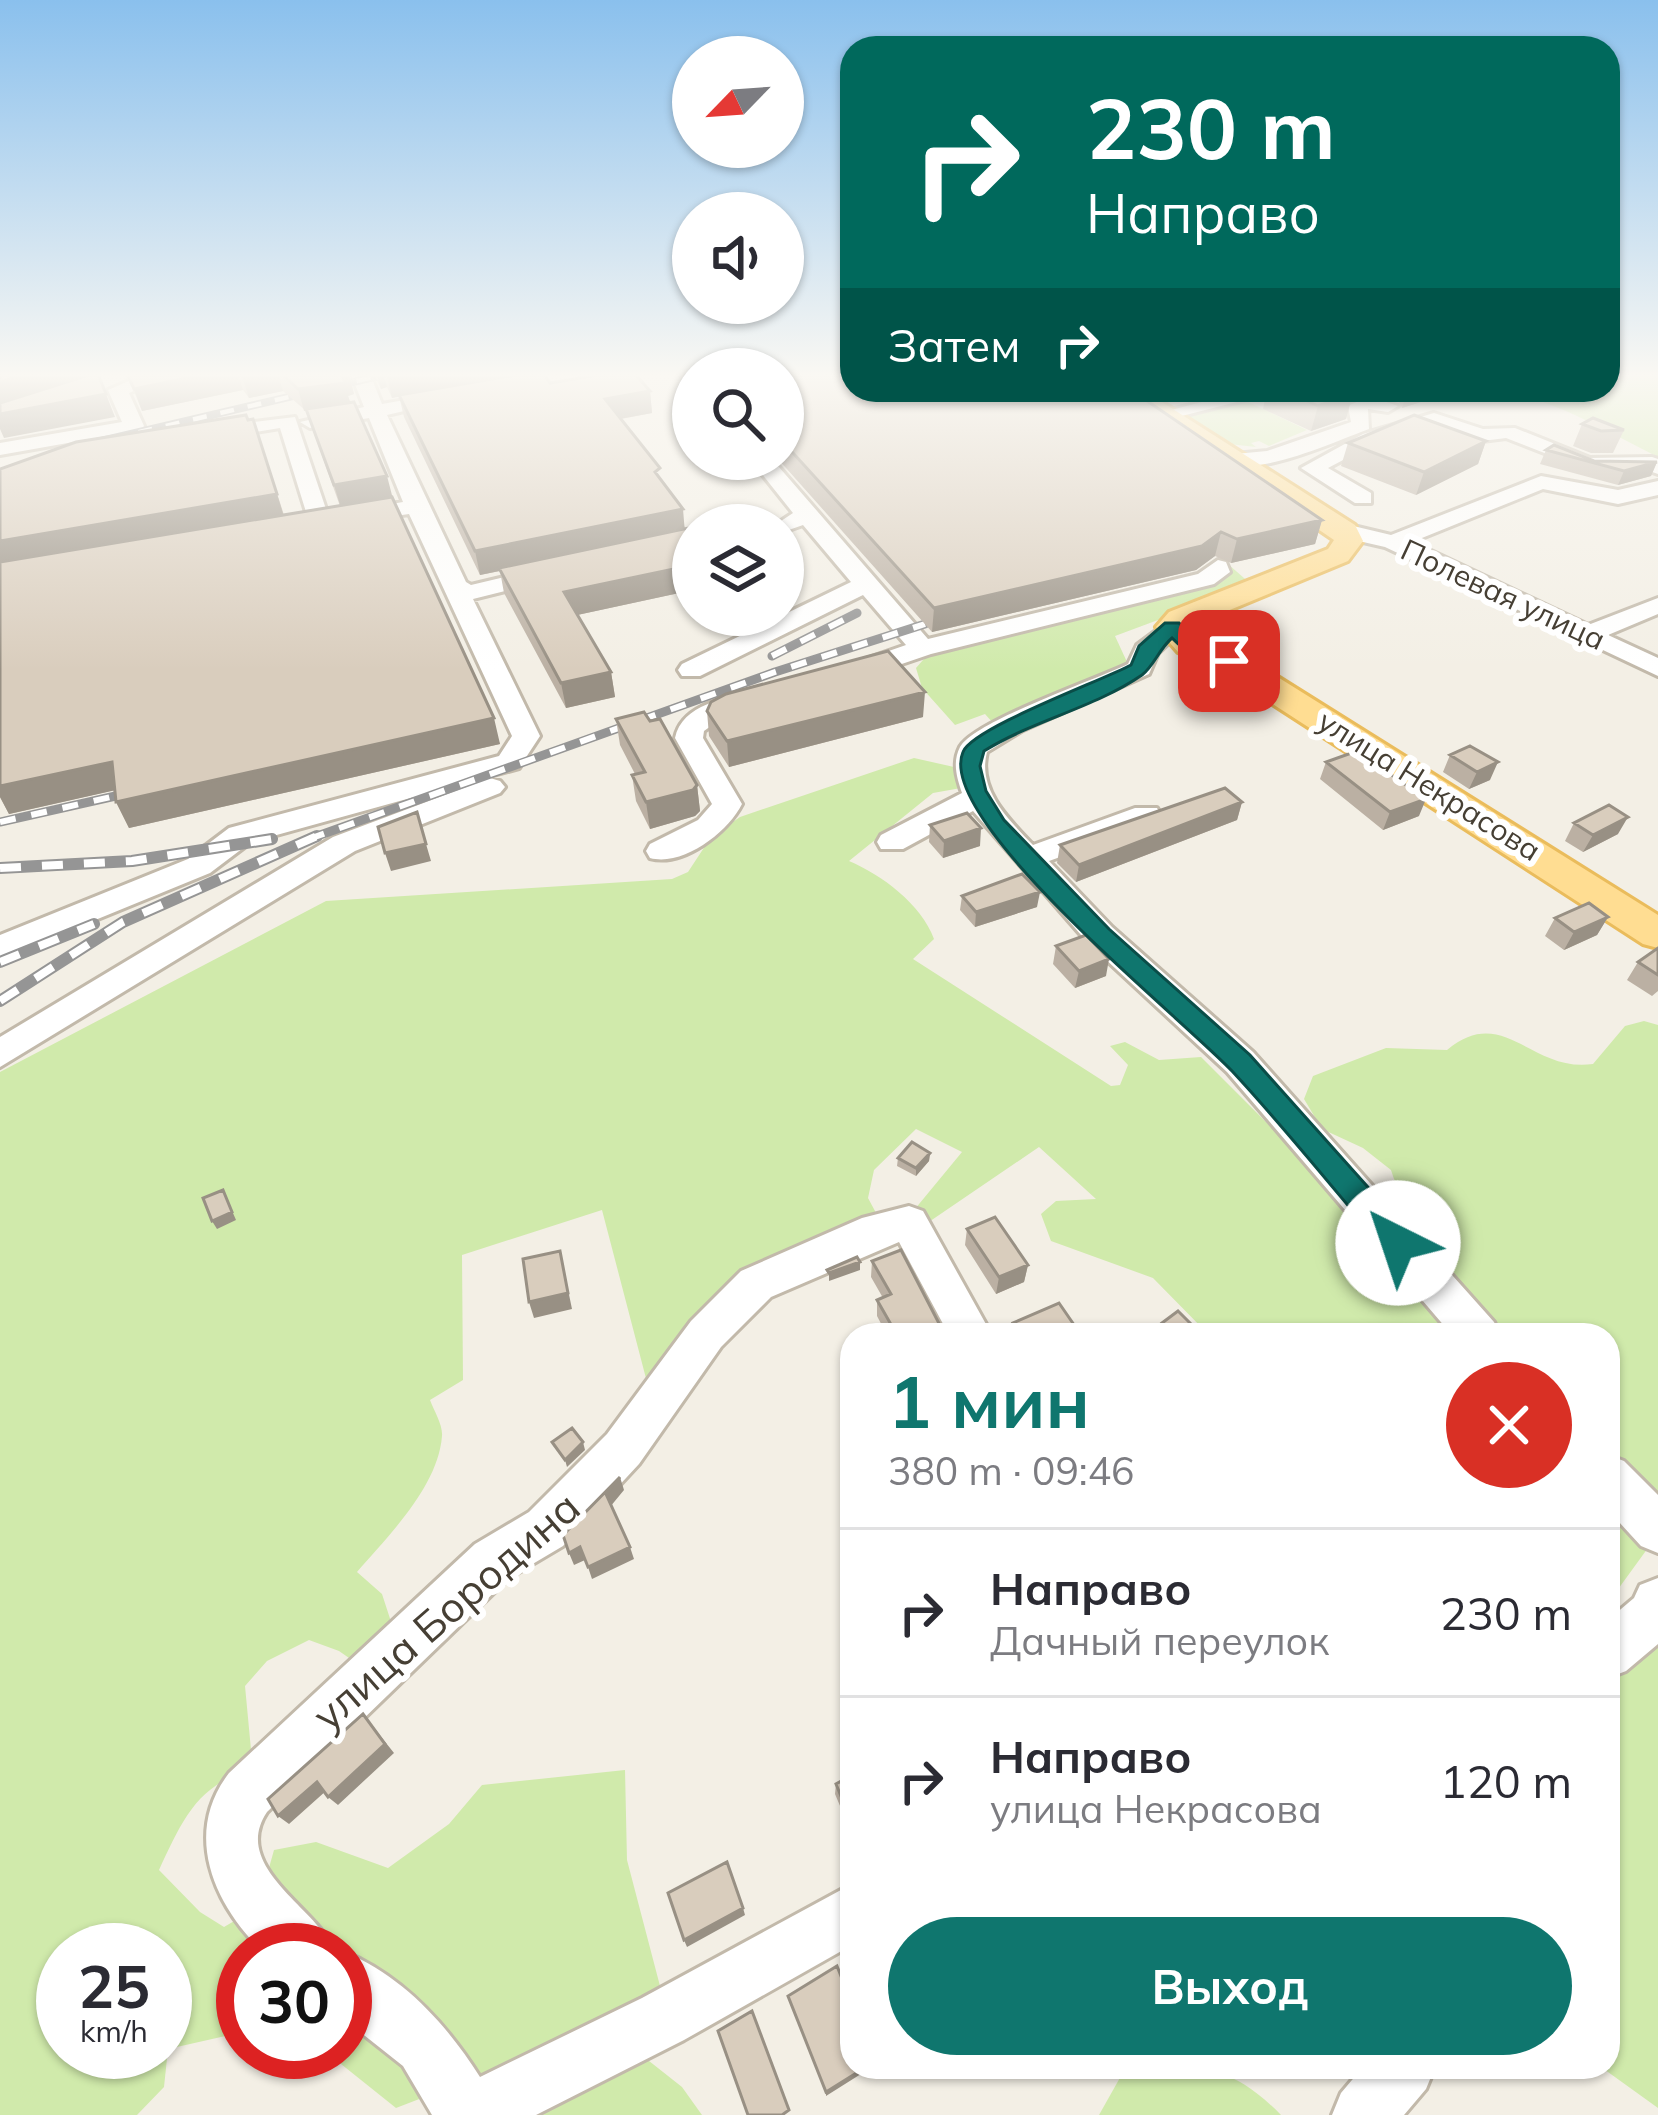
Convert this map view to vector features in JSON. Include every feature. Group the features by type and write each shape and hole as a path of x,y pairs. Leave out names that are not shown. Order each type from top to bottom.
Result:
{"main road":[{"path":"1172,627 1180,619 1338,555 1349,541 1345,531 1255,473"},
{"name":"улица Некрасова","path":"1172,627 1189,644 1229,661 1658,934"}],"street":[{"path":"298,473 308,526 416,506"},
{"path":"401,473 462,590 570,569"},
{"path":"1320,473 1363,498"},
{"path":"1525,473 1541,482 1618,497 1658,488"},
{"path":"1393,542 1541,482"},
{"path":"804,529 866,584 922,648"},
{"name":"Полевая улица","path":"1345,531 1393,542 1658,668"},
{"path":"821,681 922,648 1206,579 1218,567"},
{"path":"691,670 866,584"},
{"path":"0,948 199,866 240,836 509,761 526,736 459,595 462,590"},
{"path":"1588,634 1658,605"},
{"path":"1172,627 1146,650 1140,668 1102,689 1008,727 974,748 969,766 978,796 1027,858 1100,934 1240,1062 1468,1323"},
{"path":"661,851 713,825 726,811 727,804 689,738 691,728 716,710 779,693"},
{"path":"0,1054 344,844 497,784 513,767 509,761"},
{"path":"892,842 978,796"},
{"path":"1027,858 1146,815"},
{"name":"улица Бородина","path":"274,1923 244,1887 232,1848 237,1808 268,1770 492,1561 546,1528 623,1449 706,1334 756,1284 876,1230 909,1223 963,1323"},
{"path":"1620,1489 1658,1529"},
{"path":"1620,1643 1652,1616 1658,1604"},
{"path":"372,2004 424,2045 469,2115 663,2019 840,1919"},
{"path":"1364,2115 1394,2079"}],"green space":[{"path":"1228,564 1252,585 1115,636 1127,662 1063,700 993,723 985,714 955,725 922,688 916,668 930,652 1220,582 1228,575"},
{"path":"914,758 954,767 961,788 933,793 849,861 899,892 928,926 934,939 913,959 1111,1086 1120,1085 1128,1065 1110,1046 1125,1042 1159,1060 1201,1057 1346,1202 1454,1323 1197,1323 1153,1278 1051,1241 1041,1214 1056,1201 1096,1199 1039,1147 920,1228 910,1215 962,1152 916,1129 874,1170 868,1198 882,1224 800,1267 648,1386 602,1210 462,1255 463,1380 430,1400 442,1432 431,1474 410,1510 357,1572 382,1594 396,1637 362,1667 339,1651 309,1640 267,1661 245,1686 253,1771 234,1776 205,1794 184,1821 159,1870 200,1912 218,1923 216,2038 192,2044 192,1923 36,1923 36,2079 165,2079 164,2087 137,2115 0,2115 0,1072 326,901 672,879 688,872 711,837 740,817"},
{"path":"1644,1021 1658,1025 1658,1506 1620,1470 1620,1323 1483,1323 1433,1260 1405,1212 1391,1170 1363,1148 1322,1129 1304,1099 1313,1076 1386,1048 1447,1050 1467,1037 1485,1034 1502,1036 1552,1059 1593,1064 1625,1026"},
{"path":"1620,1505 1653,1541 1620,1586"},
{"path":"1658,1631 1658,2108 1618,2079 1620,1667"},
{"path":"625,1770 627,1860 660,1986 523,2059 396,2108 360,2079 372,2079 372,1923 231,1923 258,1907 274,1850 316,1842 388,1868 449,1824 482,1785"},
{"path":"644,2057 682,2087 702,2115 535,2115"},
{"path":"1119,2079 1234,2079 1281,2115 1099,2115"}],"building":[{"path":"0,473 270,473 277,494 0,541"},
{"path":"329,473 387,476 334,485"},
{"path":"437,473 656,473 679,504 672,504 672,511 475,551"},
{"path":"811,473 1253,473 1322,520 1237,539 1221,532 1202,546 934,608"},
{"path":"392,497 494,718 116,802 112,762 0,786 0,562"},
{"path":"672,531 672,569 564,592 611,672 561,683 499,568"},
{"path":"888,651 925,692 727,741 707,711 711,702 726,694"},
{"path":"644,712 650,721 660,719 697,785 693,790 646,802 632,775 645,772 616,719"},
{"path":"1470,746 1498,762 1477,772 1450,755"},
{"path":"1357,751 1426,799 1390,812 1326,762"},
{"path":"1225,788 1242,802 1079,865 1060,845"},
{"path":"1609,805 1628,817 1593,835 1574,823"},
{"path":"417,812 426,844 385,853 378,827"},
{"path":"967,813 981,828 944,841 930,825"},
{"path":"1022,874 1040,892 976,912 962,896"},
{"path":"1589,903 1608,917 1574,932 1555,918"},
{"path":"1086,935 1109,959 1079,971 1056,946"},
{"path":"1658,948 1658,975 1638,962"},
{"path":"912,1142 930,1153 916,1168 898,1158"},
{"path":"223,1190 232,1212 212,1221 203,1198"},
{"path":"995,1217 1028,1265 999,1277 967,1229"},
{"path":"901,1250 939,1323 890,1323 877,1300 891,1294 872,1261"},
{"path":"560,1251 568,1293 529,1302 523,1259"},
{"path":"857,1257 860,1262 827,1270"},
{"path":"1059,1303 1073,1323 1013,1323"},
{"path":"1178,1311 1190,1323 1162,1323"},
{"path":"572,1428 583,1442 565,1460 552,1442"},
{"path":"620,1477 606,1494 630,1547 588,1567 580,1547 569,1553 563,1535"},
{"path":"363,1714 385,1744 328,1797 317,1782 278,1816 268,1799"},
{"path":"727,1862 743,1908 684,1940 668,1893"},
{"path":"837,1966 840,2079 847,2079 826,2092 788,1996"},
{"path":"752,2011 789,2110 782,2115 748,2115 718,2031"}],"railway":[{"path":"772,656 857,613"},
{"path":"315,837 775,672 925,624"},
{"path":"0,822 120,795"},
{"path":"0,1001 123,922 315,837"},
{"path":"309,839 315,837"},
{"path":"0,868 132,861 272,839"},
{"path":"0,962 94,924"}],"route":[{"path":"1229,661 1189,644 1172,627 1146,650 1140,668 1102,689 1008,727 974,748 969,766 975,791 996,824 1100,934 1240,1062 1398,1243"}]}
